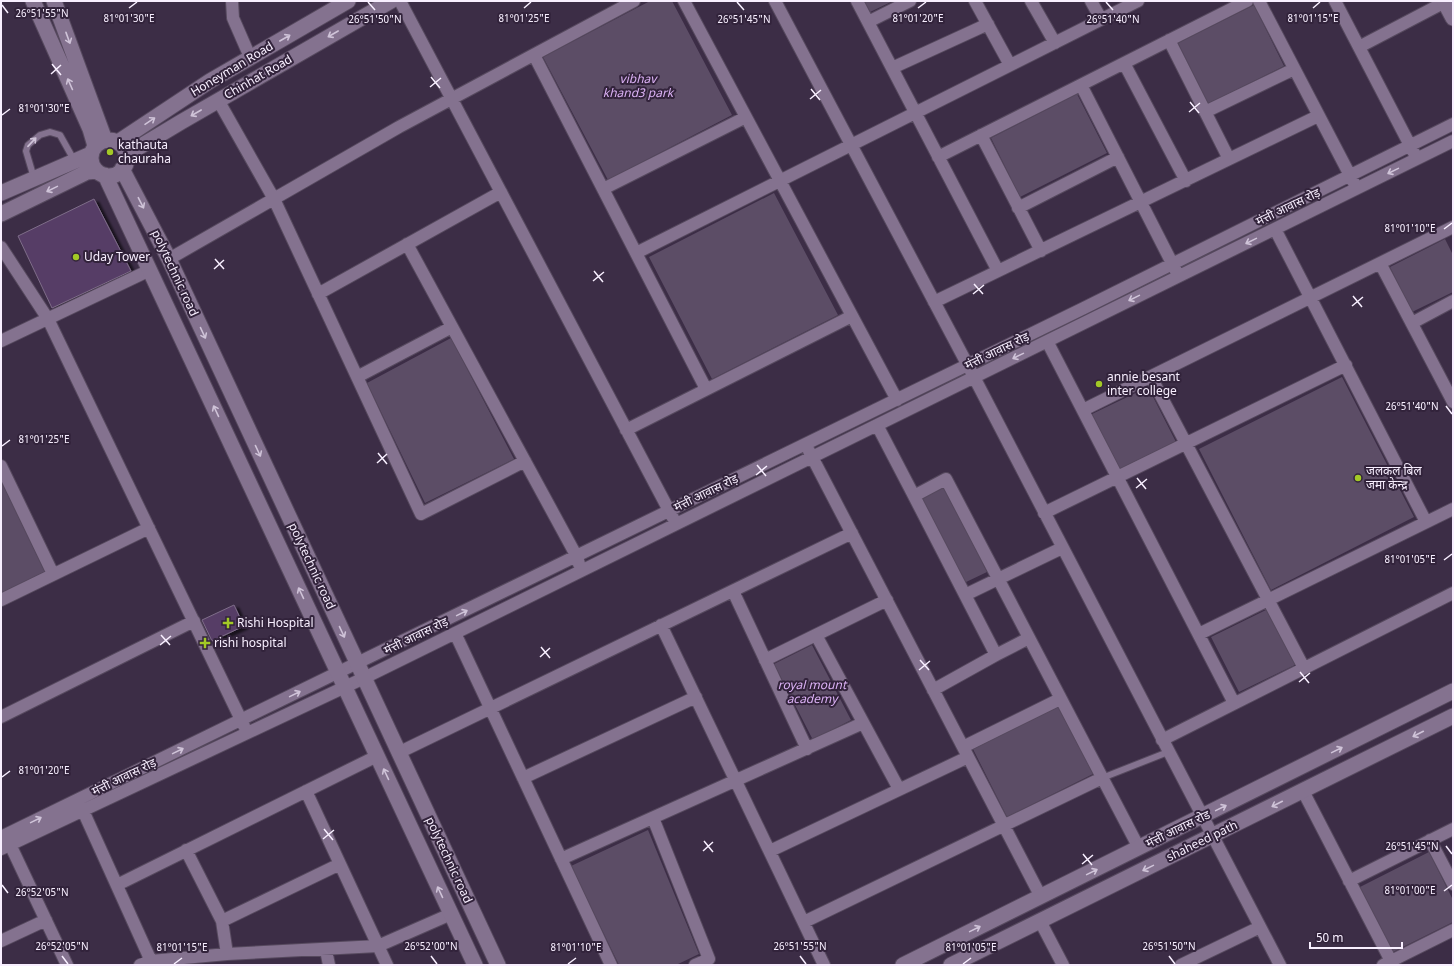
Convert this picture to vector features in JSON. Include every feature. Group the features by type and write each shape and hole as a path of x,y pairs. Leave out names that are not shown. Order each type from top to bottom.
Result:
{"street":[{"path":"1,214 96,173 112,176 124,162 124,148 102,146 90,129 33,1"},
{"path":"54,1 102,146"},
{"path":"232,1 233,18 250,57"},
{"name":"Honeyman Road","path":"1,193 102,146 250,57 348,1"},
{"name":"Chinhat Road","path":"124,162 218,100 391,1"},
{"path":"400,1 676,524"},
{"path":"169,258 452,99 634,1"},
{"path":"684,1 897,400"},
{"path":"775,1 968,365 1212,837 1280,965"},
{"path":"857,1 998,271"},
{"path":"868,22 910,1"},
{"path":"975,1 1010,65"},
{"path":"1031,1 1055,43"},
{"path":"1091,1 1101,20"},
{"path":"636,253 1138,1"},
{"path":"938,157 1247,1"},
{"path":"1259,1 1349,176 1358,188"},
{"path":"1335,1 1417,159"},
{"path":"1359,47 1444,1 1453,18"},
{"path":"892,68 988,24"},
{"path":"1169,40 1229,159"},
{"path":"534,55 706,389"},
{"path":"1124,63 1186,180"},
{"path":"1206,112 1294,69"},
{"path":"1081,85 1179,276"},
{"path":"218,100 274,199 420,514 525,462"},
{"path":"934,302 1318,116"},
{"path":"603,189 746,117"},
{"name":"मंत्ती आवास रोड़","path":"5,842 80,805 242,720 897,400 1453,124"},
{"path":"981,135 1041,251"},
{"path":"451,914 378,946 209,961 146,963 116,885 80,805 248,733 364,678 1453,141"},
{"path":"102,146 91,160 96,173 150,270 475,965"},
{"path":"1018,208 1118,157"},
{"name":"polytechnic road","path":"124,162 498,965"},
{"path":"318,294 501,192"},
{"path":"1276,228 1426,522"},
{"path":"1083,410 1380,263 1452,230"},
{"path":"407,244 577,557 581,572"},
{"path":"1,247 48,319 248,733"},
{"path":"1380,263 1453,402"},
{"path":"1,341 150,270"},
{"path":"1412,323 1453,301"},
{"path":"626,430 852,316"},
{"path":"357,378 452,327"},
{"path":"1047,342 1234,703"},
{"path":"1044,513 1346,365"},
{"path":"1151,377 1304,668"},
{"path":"877,425 996,655"},
{"path":"806,444 1041,897"},
{"path":"1,466 53,574"},
{"path":"914,496 946,479 1139,848"},
{"path":"1199,634 1453,509"},
{"path":"1,600 149,528"},
{"path":"398,752 852,533"},
{"path":"965,595 1062,548"},
{"path":"733,591 807,749"},
{"path":"1162,740 1453,593"},
{"path":"765,660 887,600"},
{"path":"1,717 194,621"},
{"path":"661,626 824,965"},
{"path":"455,633 611,965"},
{"path":"816,635 899,789"},
{"path":"933,690 1029,638"},
{"name":"मंत्ती आवास रोड","path":"903,965 1453,691"},
{"path":"523,778 696,697"},
{"path":"770,851 899,789 1060,699"},
{"name":"shaheed path","path":"951,965 1212,837 1453,716"},
{"path":"561,859 807,749 863,722"},
{"path":"116,885 377,756"},
{"path":"804,922 1102,778"},
{"path":"1303,791 1389,964 1453,930"},
{"path":"306,792 387,965"},
{"path":"653,818 709,959 695,965"},
{"path":"1349,882 1453,829"},
{"path":"1430,840 1453,884"},
{"path":"5,842 46,920 67,965"},
{"path":"186,850 222,921 231,958"},
{"path":"222,921 340,864"},
{"path":"1,940 46,920"},
{"path":"1040,921 1063,965"},
{"path":"1181,965 1260,927"},
{"path":"326,950 329,965"}],"lane":[{"path":"34,178 26,151 28,145 40,135 50,132 60,135 74,160"},
{"path":"1102,778 1168,752"}],"green space":[{"name":"vibhav khand3 park","path":"650,1 672,1 732,115 608,180 543,57"},
{"path":"864,1 893,1 870,12"},
{"path":"1254,5 1284,66 1208,104 1178,43"},
{"path":"1077,94 1107,153 1020,197 991,138"},
{"path":"774,193 838,315 712,379 649,257"},
{"path":"1445,239 1453,255 1453,292 1412,312 1390,267"},
{"path":"451,338 514,459 425,503 367,383"},
{"path":"1342,377 1414,517 1271,590 1199,449"},
{"path":"1148,387 1176,442 1120,470 1092,414"},
{"path":"1,480 45,572 1,593"},
{"path":"945,487 987,572 964,583 922,498"},
{"path":"1268,609 1295,665 1239,692 1211,637"},
{"name":"royal mount academy","path":"812,645 851,720 813,740 774,664"},
{"path":"1059,706 1093,774 1007,817 973,749"},
{"path":"648,830 699,954 676,965 619,965 571,866"},
{"path":"1429,852 1453,900 1453,922 1393,952 1360,887"}],"building":[{"name":"Uday Tower","path":"94,199 131,271 52,308 18,236"},
{"path":"234,605 244,626 212,641 202,620"}],"place":[{"name":"kathauta chauraha","path":"110,152"},
{"name":"Uday Tower","path":"76,257"},
{"name":"annie besant inter college","path":"1099,384"},
{"name":"जलकल बिल जमा केन्द्र","path":"1358,478"},
{"name":"Rishi Hospital","path":"228,623"},
{"name":"rishi hospital","path":"205,643"}]}
